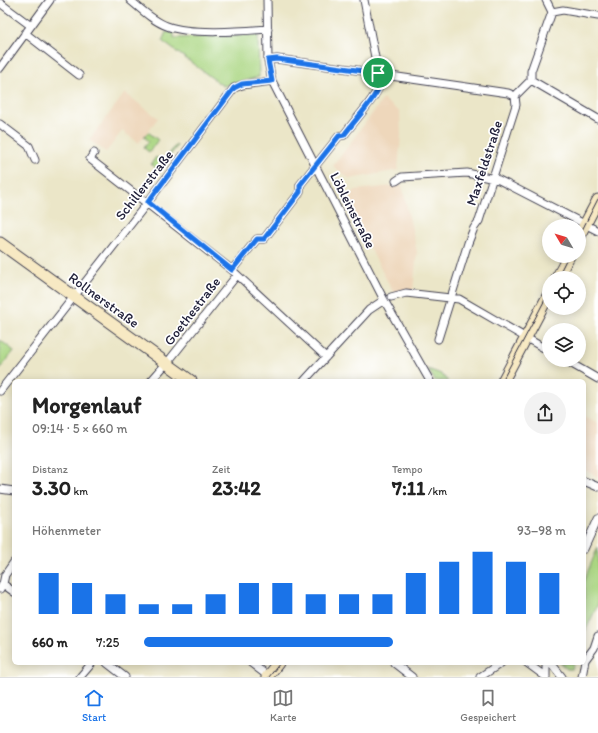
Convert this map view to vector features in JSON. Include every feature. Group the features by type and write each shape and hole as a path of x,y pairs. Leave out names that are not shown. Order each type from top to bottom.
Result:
{"street":[{"path":"0,68 50,0"},
{"path":"130,0 163,25 190,31 268,29"},
{"name":"Löbleinstraße","path":"267,0 268,60 272,81 384,300 429,379"},
{"path":"364,0 381,74"},
{"path":"268,60 277,59 381,74 508,93 515,96 531,80 531,71 552,12 546,0"},
{"path":"0,3 31,26"},
{"path":"552,12 563,10 598,16"},
{"path":"25,33 79,75"},
{"name":"Goethestraße","path":"153,379 167,364 234,273 257,239 264,239 300,192 300,185 339,136 344,135 380,86 381,74"},
{"path":"531,80 598,119"},
{"name":"Schillerstraße","path":"0,391 148,202 234,88 242,84 272,81"},
{"name":"Maxfeldstraße","path":"438,339 474,228 479,221 493,180 516,105 515,96"},
{"path":"0,124 29,146 35,160"},
{"path":"94,153 90,159 148,202 234,273 326,357"},
{"path":"396,181 402,177 467,172 493,180 499,180 574,219"},
{"path":"586,223 598,200"},
{"path":"586,226 598,232"},
{"name":"Rollnerstraße","path":"0,243 188,379"},
{"path":"391,297 406,293 459,299 542,347"},
{"path":"306,379 369,310 384,300"},
{"path":"504,379 542,308"},
{"path":"577,367 598,379"},
{"path":"586,481 598,487"},
{"path":"0,490 12,491"},
{"path":"586,545 598,518"},
{"path":"12,565 5,575 2,587 12,591"},
{"path":"586,659 594,648 598,636"},
{"path":"80,677 90,665"},
{"path":"110,665 125,677"},
{"path":"253,665 267,676 276,665"},
{"path":"397,665 412,677"},
{"path":"483,676 498,665"},
{"path":"530,665 546,677"},
{"path":"546,665 546,677"},
{"path":"553,665 562,677"},
{"path":"582,677 584,665"}],"shaded area":[{"path":"125,93 158,118 139,143 122,131 106,152 89,140"},
{"path":"383,99 400,112 401,135 398,170 350,179 333,166"},
{"path":"402,185 417,252 413,291 393,292 346,202 355,190"},
{"path":"586,417 598,423 598,477 586,471"}],"green space":[{"path":"166,32 174,33 174,38 258,35 259,77 223,86 162,41"},
{"path":"148,132 158,140 149,152 144,148 149,141 144,137"},
{"path":"176,145 177,146 159,171 151,164 156,157 163,162"},
{"path":"0,340 14,351 0,369"},
{"path":"428,369 441,374 446,379 434,379"},
{"path":"598,547 598,604 586,630 586,575"},
{"path":"562,665 573,665 572,669 567,669"}],"tram line":[{"path":"586,222 598,199"},
{"path":"560,271 564,263"},
{"path":"503,379 542,305"},
{"path":"269,677 278,665"}],"route":[{"path":"277,59 378,73 384,76 380,86 371,100 344,135 339,136 300,185 300,192 264,239 257,239 232,270 148,202 234,88 242,84 272,81 268,60 277,59"}]}
